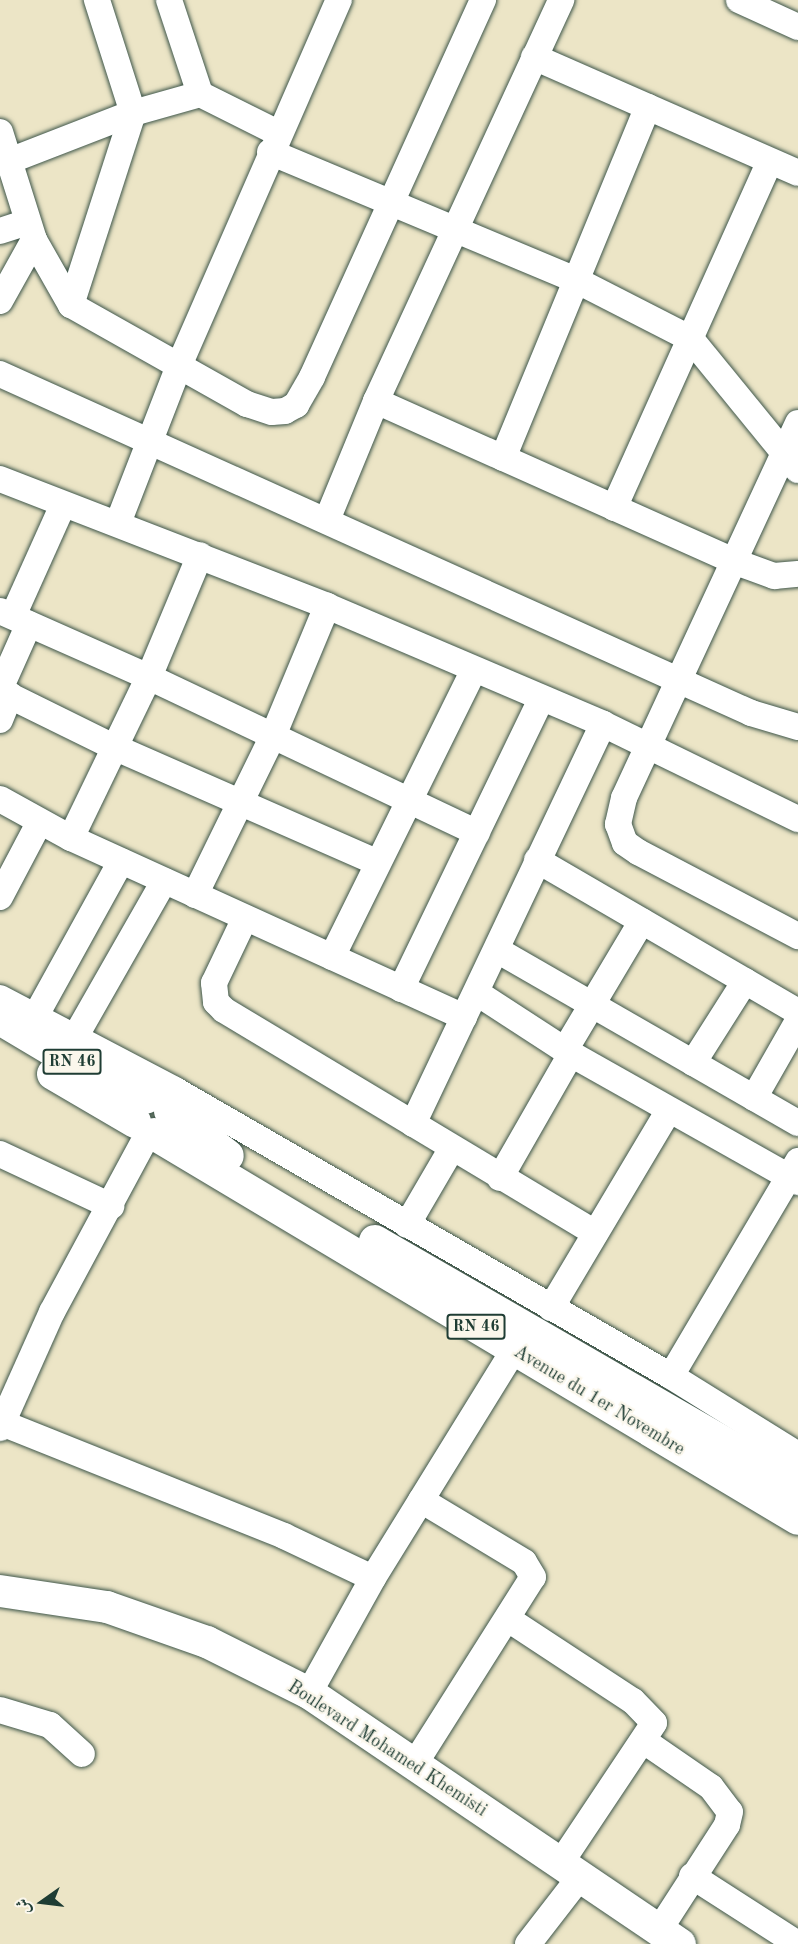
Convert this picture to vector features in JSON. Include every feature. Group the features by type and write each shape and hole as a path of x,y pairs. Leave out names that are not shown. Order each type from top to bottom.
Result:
{"main road":[{"name":"Avenue du 1er Novembre","path":"0,1019 156,1113 514,1350 791,1471"},
{"name":"Avenue du 1er Novembre","path":"0,1044 156,1113 223,1153 791,1471"},
{"name":"Avenue du 1er Novembre","path":"791,1471 798,1519"},
{"name":"Boulevard Mohamed Khemisti","path":"0,1591 107,1607 207,1642 309,1693 670,1937"}],"street":[{"path":"71,305 134,113 97,0"},
{"path":"170,0 200,94 274,143 392,202 574,279 691,339 791,462"},
{"path":"118,523 178,368 274,143 339,0"},
{"path":"0,132 31,231 71,305 178,368 272,412 296,405 392,202 483,0"},
{"path":"327,520 376,401 453,229 561,0"},
{"path":"739,0 798,27"},
{"path":"534,57 798,173"},
{"path":"9,161 134,113 200,94"},
{"path":"503,458 574,279 648,107"},
{"path":"614,508 770,160"},
{"path":"0,231 31,231"},
{"path":"0,301 31,231"},
{"path":"0,374 680,678 751,713 798,727"},
{"path":"376,401 733,561 774,576 798,574"},
{"path":"798,423 791,462 733,561 624,798 618,824 625,843 798,936"},
{"path":"0,479 327,606 603,724 798,819"},
{"path":"0,720 14,617 63,505"},
{"path":"71,838 148,676 200,555"},
{"path":"195,895 273,736 327,606"},
{"path":"14,617 148,676 477,832"},
{"path":"332,957 474,670"},
{"path":"3,692 114,747 378,863"},
{"path":"402,989 541,699"},
{"path":"414,1124 603,724"},
{"path":"0,799 39,823 464,1017"},
{"path":"0,897 39,823"},
{"path":"537,860 798,1012"},
{"path":"35,1017 121,861"},
{"path":"74,1039 164,880"},
{"path":"245,918 217,973 216,1002 238,1020 595,1233"},
{"path":"500,1178 642,921"},
{"path":"497,950 798,1123"},
{"path":"693,1063 745,981"},
{"path":"477,993 568,1052 669,1110 795,1173 671,1376"},
{"path":"0,998 74,1039 156,1113 407,1224 671,1376 791,1471"},
{"path":"754,1098 798,1021"},
{"path":"551,1308 669,1110"},
{"path":"156,1113 111,1206 52,1312 1,1426 284,1536 373,1578"},
{"path":"407,1224 452,1148"},
{"path":"0,1154 111,1206"},
{"path":"309,1693 373,1578 514,1350"},
{"path":"414,1765 532,1583 531,1570 422,1500"},
{"path":"508,1619 648,1712 654,1722 528,1944"},
{"path":"0,1710 50,1725 82,1754"},
{"path":"644,1741 711,1787 730,1812 726,1825 692,1876 670,1937"},
{"path":"692,1876 798,1944"}]}
